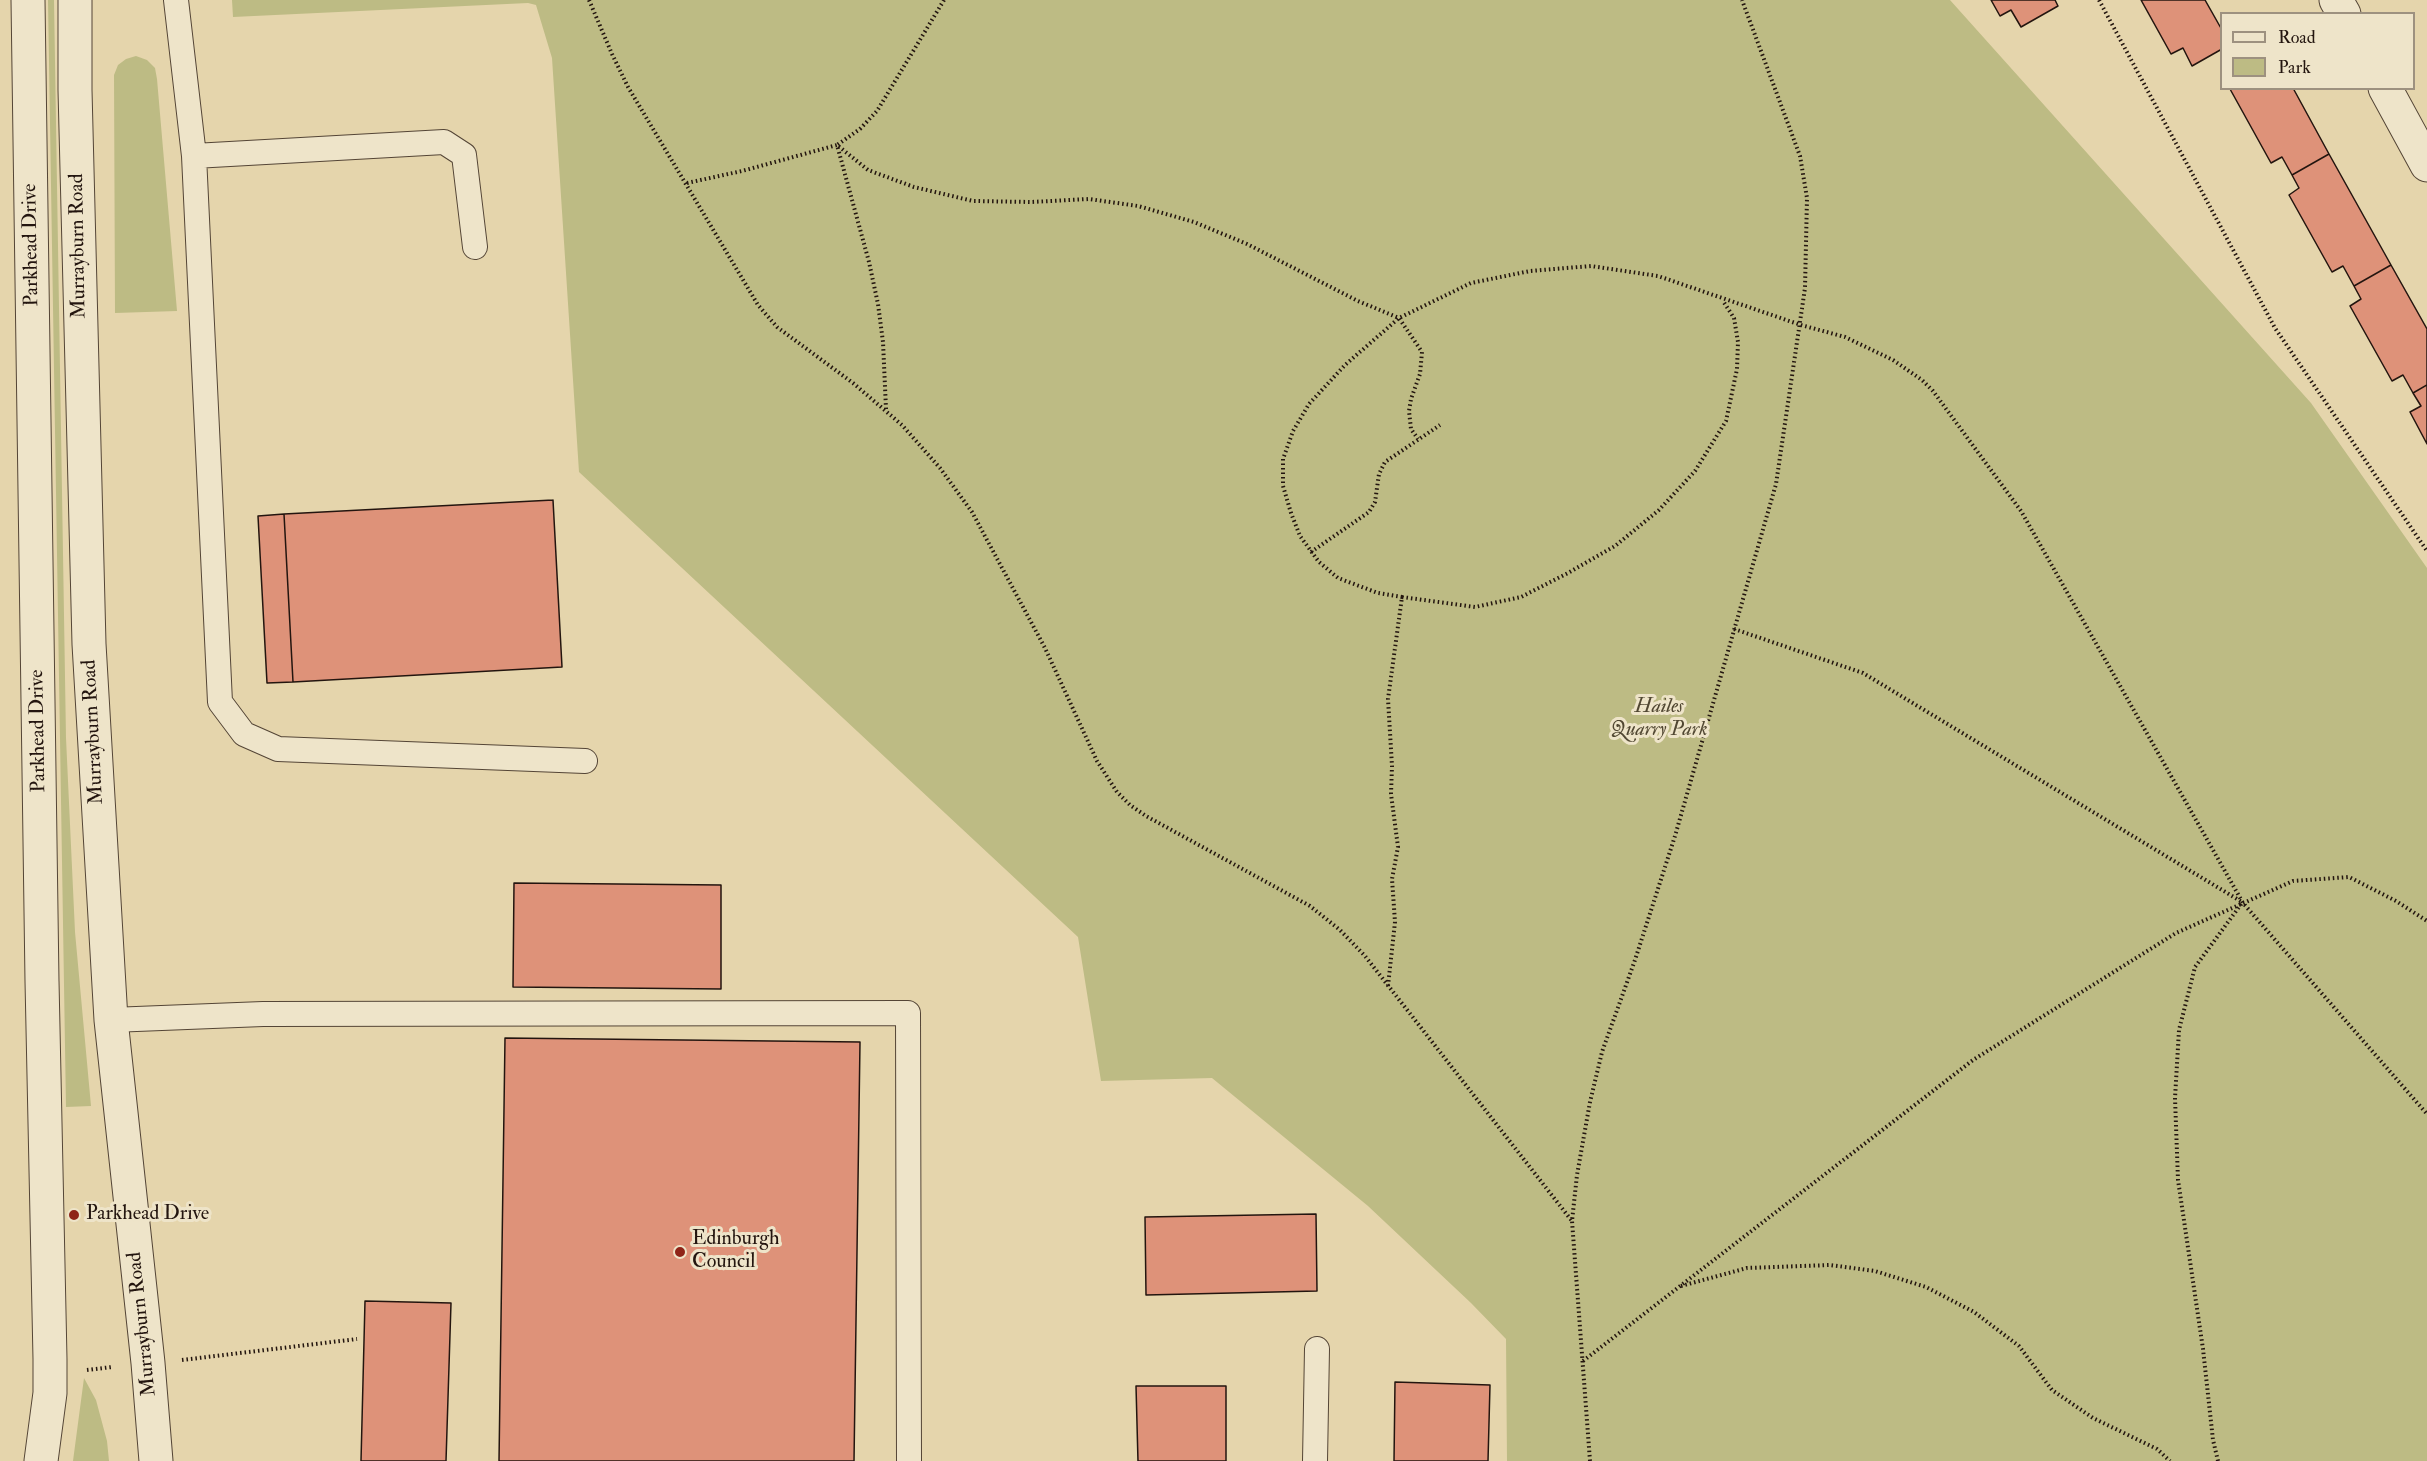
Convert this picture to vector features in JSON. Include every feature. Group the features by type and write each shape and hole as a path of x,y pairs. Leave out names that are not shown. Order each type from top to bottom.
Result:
{"street":[{"name":"Parkhead Drive","path":"28,0 50,1375 41,1461"},
{"name":"Murrayburn Road","path":"75,0 75,102 89,644 111,1020 148,1363 156,1461"},
{"path":"2386,90 2427,165"}],"lane":[{"path":"176,0 194,156 220,702 244,734 278,749 585,761"},
{"path":"194,156 444,142 464,155 475,247"},
{"path":"111,1020 263,1014 908,1013 909,1461"},
{"path":"1315,1461 1317,1348"}],"path":[{"path":"589,0 628,87 687,183 750,293 768,317 789,336 886,410 920,443 972,512 1045,648 1097,761 1117,792 1130,806 1161,825 1310,906 1346,936 1388,986 1572,1221"},
{"path":"687,183 837,145 860,129 877,111 915,52 944,0"},
{"path":"1590,1461 1572,1221 1577,1175 1597,1068 1672,845 1776,484 1805,288 1807,232 1804,176 1792,132 1742,0"},
{"path":"2099,0 2275,328 2427,551"},
{"path":"837,145 868,170 914,188 973,201 1031,202 1089,199 1138,206 1194,222 1247,244 1358,301 1399,318 1422,352 1420,375 1409,411 1410,429 1418,439"},
{"path":"837,145 878,304 883,342 886,410"},
{"path":"1722,299 1734,318 1738,342 1737,369 1725,421 1695,471 1659,510 1615,546 1568,573 1521,597 1475,607 1402,597 1378,593 1338,578 1319,562 1300,536 1283,486 1283,459 1293,431 1309,404 1345,365 1399,318 1471,283 1530,271 1591,266 1658,276 1801,325 1845,337 1876,350 1911,371 1933,391 2021,511 2243,903 2427,1114"},
{"path":"1311,552 1369,512 1375,502 1381,467 1390,457 1440,425"},
{"path":"1388,986 1395,922 1392,879 1398,847 1390,794 1392,766 1388,699 1402,597"},
{"path":"1734,629 1863,673 2243,903"},
{"path":"1583,1361 1973,1060 2176,933 2293,881 2349,877 2396,901 2427,921"},
{"path":"2218,1461 2213,1440 2203,1349 2189,1268 2178,1180 2175,1098 2179,1030 2194,967 2243,903"},
{"path":"1677,1287 1747,1268 1830,1265 1875,1271 1926,1287 1974,1312 2019,1346 2052,1390 2092,1418 2157,1449 2170,1461"},
{"path":"50,1375 357,1339"}],"green space":[{"path":"48,0 54,0 66,738 75,932 91,1106 66,1107"},
{"name":"Hailes Quarry Park","path":"232,0 1950,0 2311,403 2427,568 2427,1461 1507,1461 1506,1339 1368,1206 1212,1078 1101,1081 1078,937 579,472 552,58 536,5 528,3 233,17"},
{"path":"136,56 147,60 155,68 157,79 177,311 115,313 114,75 118,65"},
{"path":"84,1378 96,1400 107,1441 109,1461 73,1461"}],"building":[{"path":"1991,0 2055,0 2058,6 2021,27 2011,10 2000,16"},
{"path":"2141,0 2205,0 2220,26 2220,50 2192,66 2183,48 2171,54"},
{"path":"2231,90 2294,90 2329,154 2292,175 2282,157 2271,163"},
{"path":"2329,154 2391,265 2354,286 2343,266 2332,272 2289,195 2299,188 2292,175"},
{"path":"2391,265 2427,329 2427,385 2413,393 2403,375 2392,381 2350,306 2361,299 2354,286"},
{"path":"2427,385 2427,444 2410,412 2421,406 2413,393"},
{"path":"553,500 562,667 293,682 284,514"},
{"path":"284,514 293,682 267,683 258,516"},
{"path":"514,883 721,885 721,989 513,987"},
{"name":"Edinburgh Council","path":"505,1038 860,1042 854,1461 499,1461"},
{"path":"1316,1214 1317,1291 1146,1295 1145,1217"},
{"path":"365,1301 451,1303 446,1461 361,1461"},
{"path":"1395,1382 1490,1385 1488,1461 1394,1461"},
{"path":"1136,1386 1226,1386 1226,1461 1138,1461"}],"place":[{"name":"Parkhead Drive","path":"74,1215"},
{"name":"Edinburgh Council","path":"680,1252"}]}
